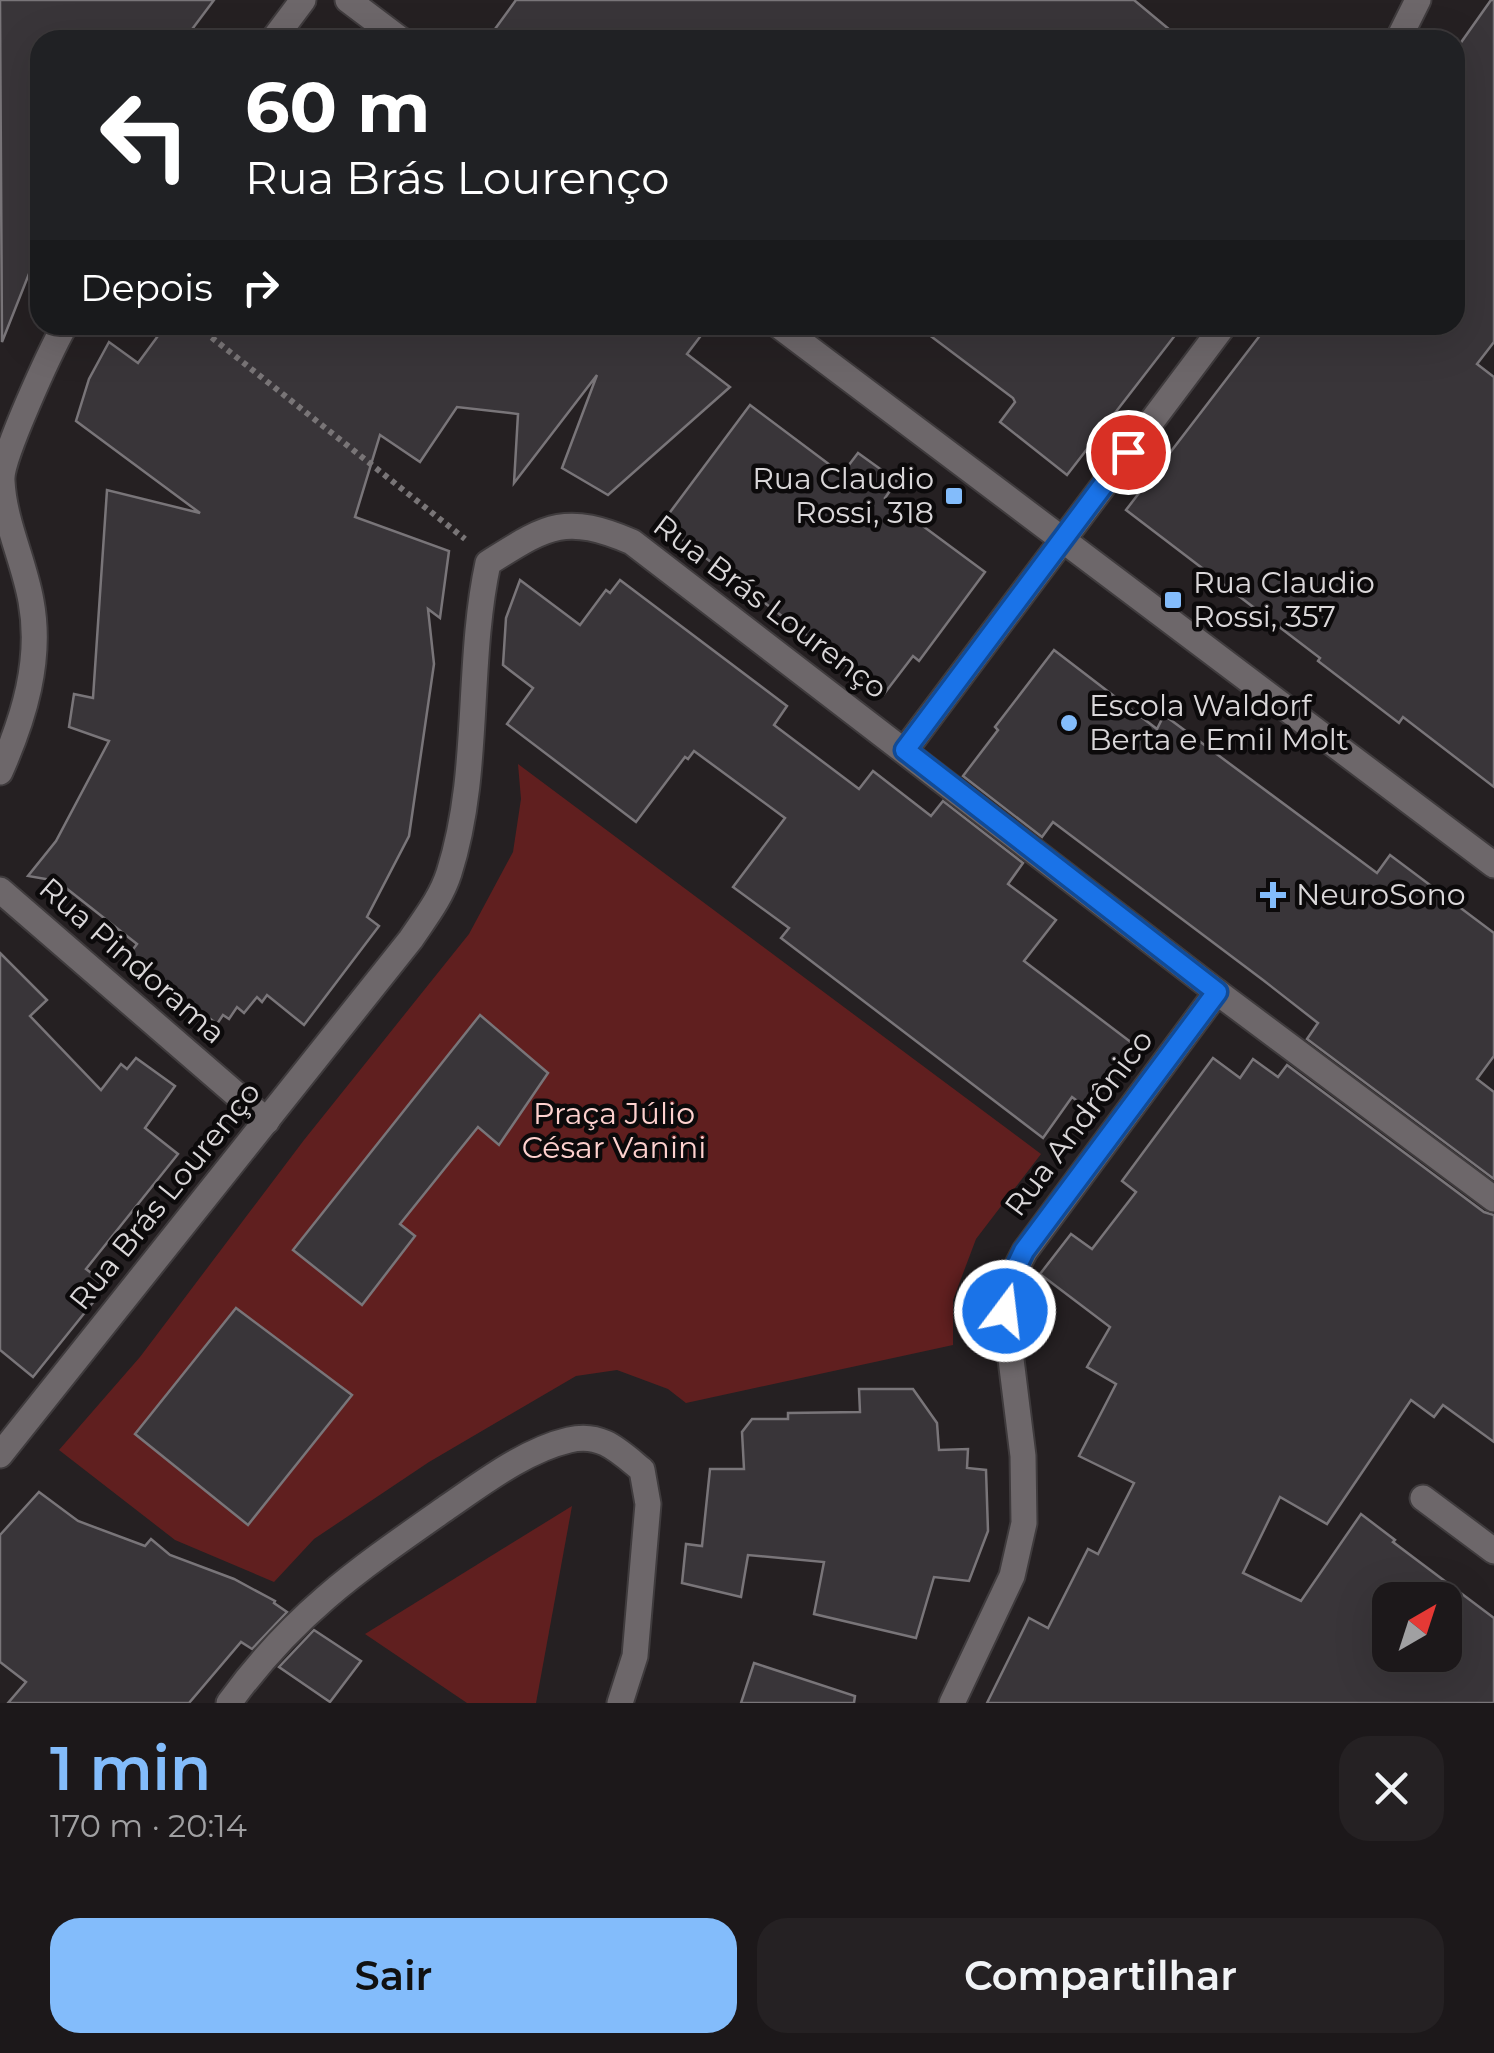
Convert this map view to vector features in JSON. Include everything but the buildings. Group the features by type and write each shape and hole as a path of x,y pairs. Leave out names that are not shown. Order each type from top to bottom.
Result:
{"street":[{"path":"280,30 303,0"},
{"path":"348,0 388,30"},
{"path":"1403,30 1418,0"},
{"path":"0,772 18,731 34,665 32,604 0,478 59,335"},
{"path":"791,335 1494,866"},
{"path":"905,750 1216,335"},
{"name":"Rua Brás Lourenço","path":"0,1455 267,1121 437,900 449,873 470,763 476,632 488,563 534,534 570,524 601,529 632,542 1494,1200"},
{"name":"Rua Pindorama","path":"0,890 267,1121"},
{"name":"Rua Andrônico","path":"952,1703 1012,1576 1024,1523 1023,1456 1005,1311 1010,1280 1024,1251 1217,992"},
{"path":"229,1703 300,1617 349,1576 484,1483 524,1459 570,1439 606,1440 642,1470 648,1504 635,1656 620,1703"},
{"path":"1423,1498 1494,1551"}],"path":[{"path":"209,335 455,529"}],"green space":[{"name":"Praça Júlio César Vanini","path":"518,764 1041,1154 976,1239 953,1300 953,1345 686,1403 668,1389 617,1370 576,1376 429,1462 314,1539 274,1582 175,1540 59,1450 140,1357 304,1140 469,934 513,852 521,799"},
{"path":"572,1506 536,1703 467,1703 365,1634"}],"place":[{"name":"Rua Claudio Rossi, 318","path":"954,496"},
{"name":"Rua Claudio Rossi, 357","path":"1173,600"},
{"name":"Escola Waldorf Berta e Emil Molt","path":"1069,723"},
{"name":"NeuroSono","path":"1273,895"}],"route":[{"path":"1005,1311 1010,1280 1024,1251 1217,992 905,750 1128,452"}]}
